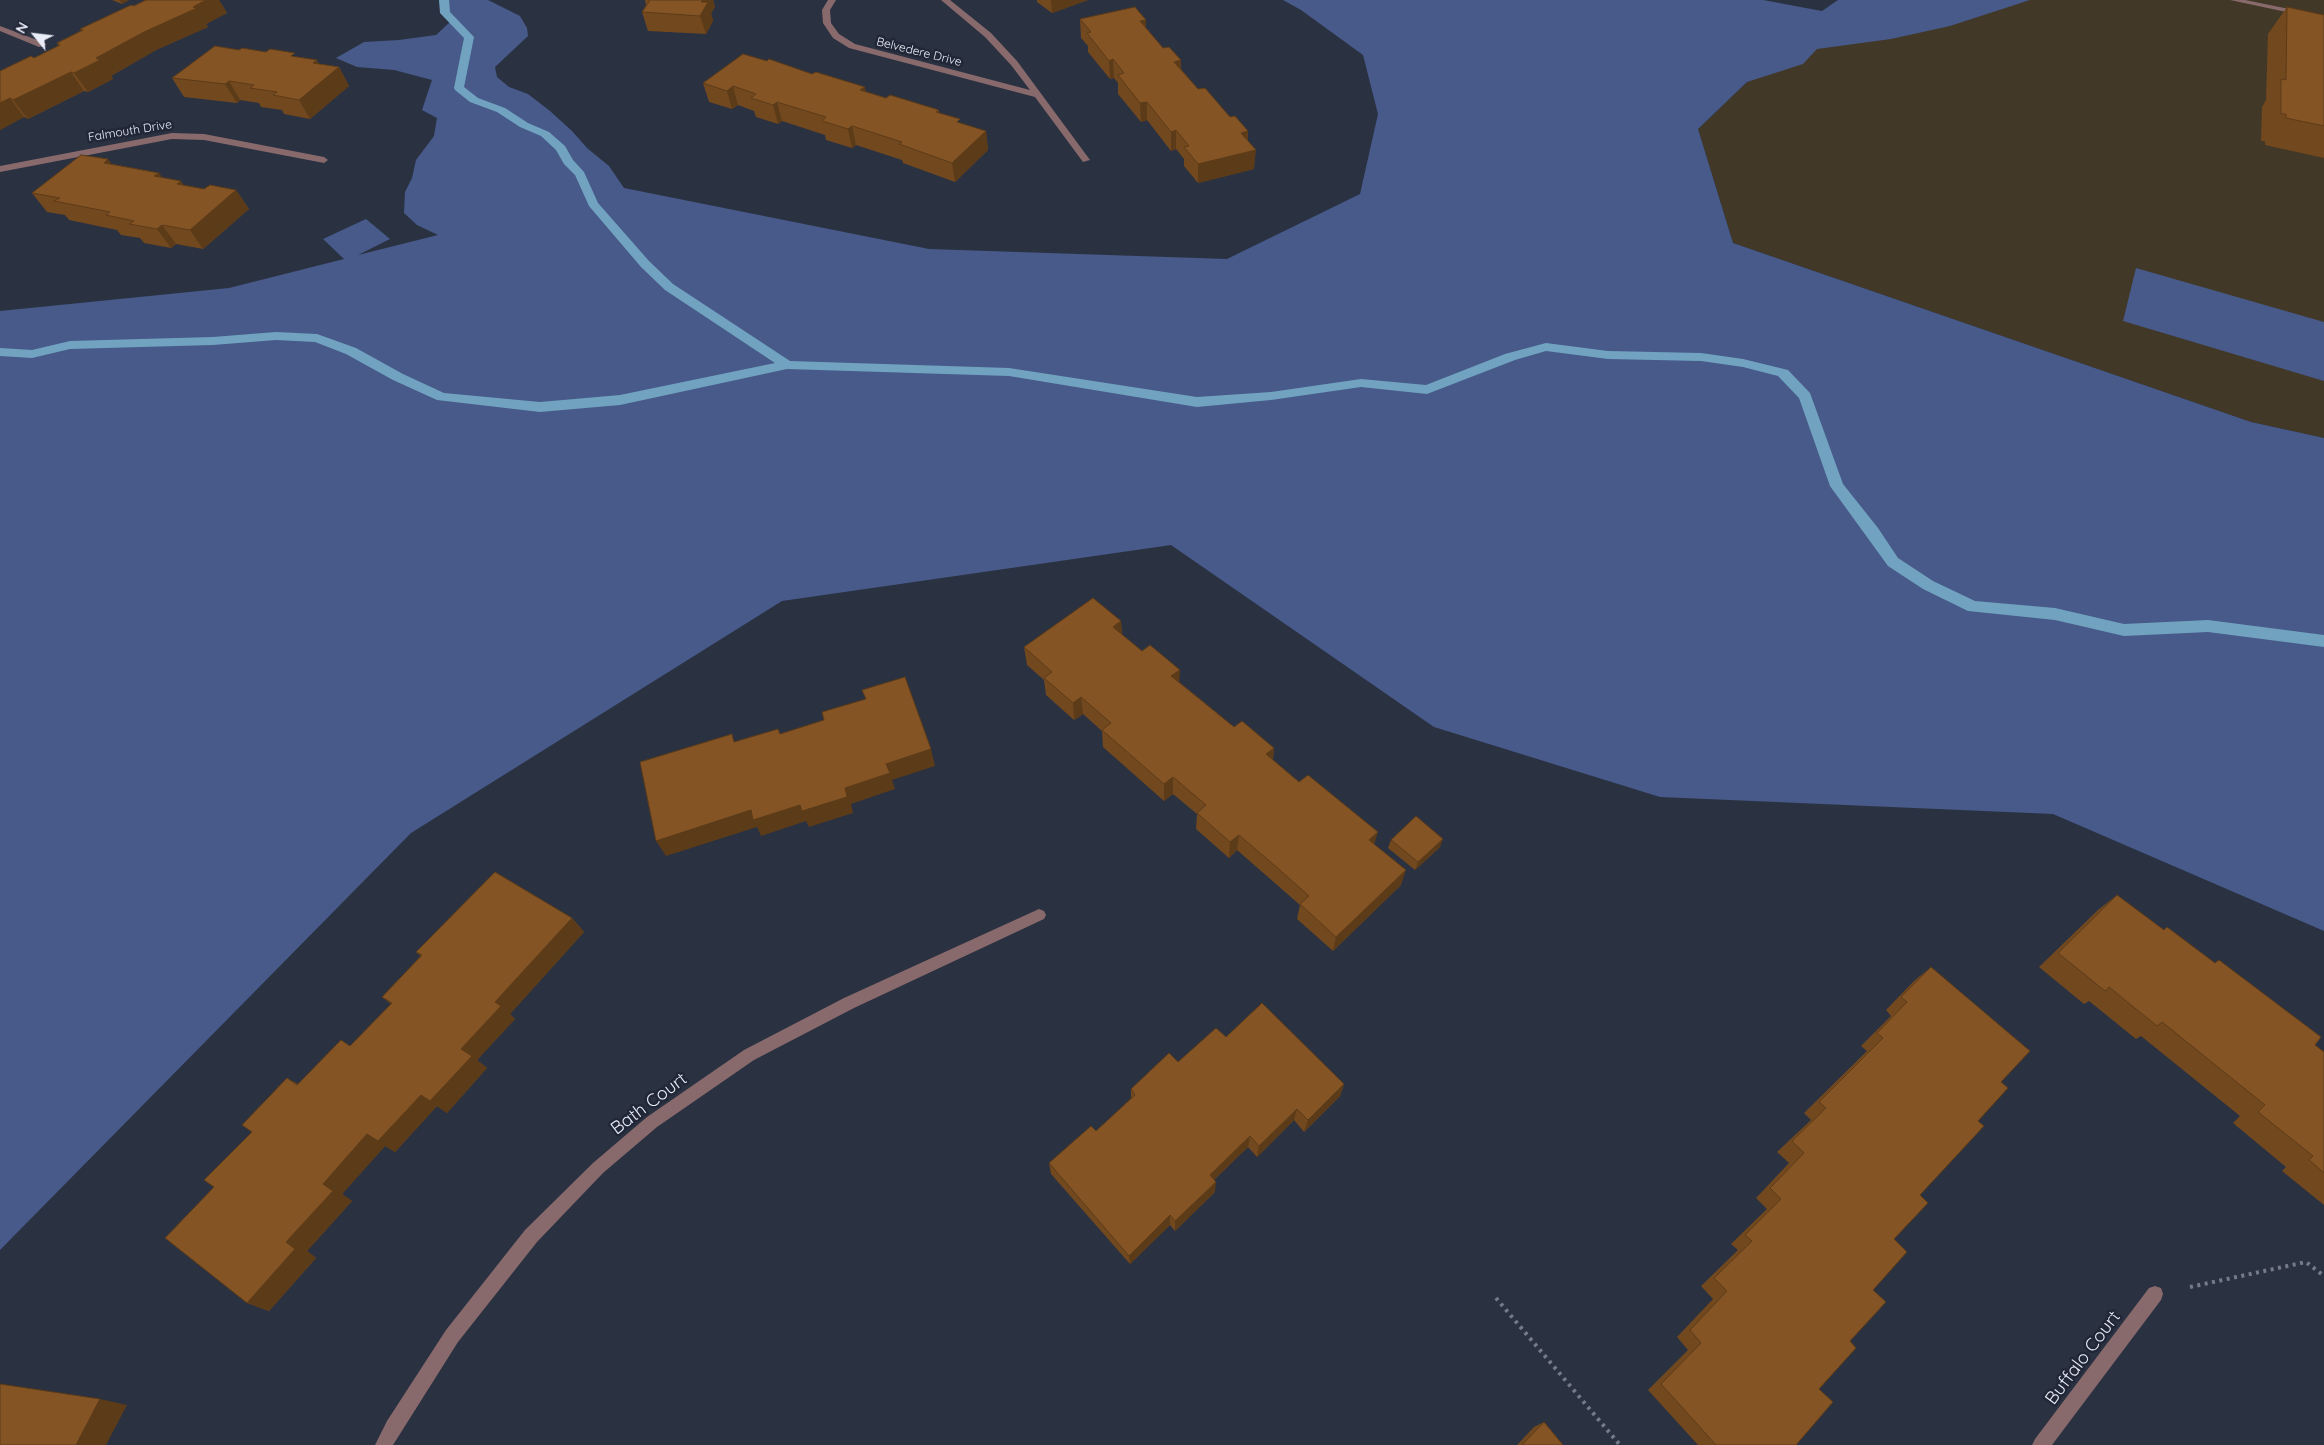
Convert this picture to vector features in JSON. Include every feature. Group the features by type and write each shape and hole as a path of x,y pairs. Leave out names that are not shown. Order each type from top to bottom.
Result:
{"street":[{"name":"Belvedere Drive","path":"832,0 826,10 827,24 836,36 852,46 1038,95"},
{"path":"945,0 988,35 1014,63 1086,160"},
{"path":"2234,0 2324,18"},
{"path":"0,28 42,45"},
{"name":"Falmouth Drive","path":"0,169 172,136 204,137 324,160"},
{"name":"Bath Court","path":"384,1445 393,1427 452,1336 531,1236 598,1168 652,1122 749,1055 849,1002 1039,915"},
{"name":"Buffalo Court","path":"2041,1445 2156,1294"}],"path":[{"path":"2156,1294 2306,1262 2324,1276"},
{"path":"1496,1298 1620,1445"}],"shaded area":[{"path":"444,0 488,0 520,16 527,28 528,36 495,67 497,77 509,87 528,94 550,111 587,148 609,166 624,188 929,249 1227,259 1360,194 1378,114 1363,55 1301,10 1283,0 1763,0 1822,11 1838,0 2030,0 1950,26 1891,39 1817,49 1803,64 1747,82 1698,129 1733,243 2251,422 2324,438 2324,931 2053,814 1660,797 1434,727 1171,545 782,601 411,833 0,1250 0,311 229,288 344,259 323,239 366,219 390,239 358,255 438,235 417,225 404,213 405,192 412,178 416,160 434,136 437,118 422,110 432,80 394,70 357,67 336,58 364,42 436,35 451,21 445,13"},
{"path":"1847,0 2324,0 2324,438 2251,422 1733,243 1698,129 1822,11"},
{"path":"2136,268 2324,322 2324,381 2123,321"}],"building":[{"path":"146,0 206,0 193,7 197,8 144,32 96,58 100,60 74,73 71,72 13,100 10,98 0,103 0,71 31,56 34,58 60,45 57,43 83,30 80,29"},
{"path":"650,0 703,0 701,2 708,2 700,16 642,12"},
{"path":"1135,7 1146,20 1140,21 1163,48 1169,47 1181,60 1174,62 1198,89 1205,88 1230,117 1235,116 1248,131 1241,133 1256,150 1198,164 1184,147 1189,146 1176,130 1171,132 1147,102 1140,103 1118,75 1124,73 1113,59 1109,61 1087,33 1091,32 1080,19"},
{"path":"2287,7 2324,15 2324,126 2286,118 2286,114 2281,114 2281,79 2286,80"},
{"path":"215,46 239,50 242,48 266,52 270,49 295,53 291,56 317,60 313,63 339,67 299,100 273,95 277,92 250,88 254,85 229,81 225,84 172,78"},
{"path":"743,54 767,61 769,59 812,74 816,72 865,87 860,90 886,98 890,95 939,110 936,112 960,119 957,122 986,131 952,163 899,144 902,142 852,126 848,129 822,121 826,117 777,102 773,105 751,98 756,94 733,86 727,91 703,83"},
{"path":"81,155 108,159 104,163 159,173 154,176 181,181 177,184 204,189 210,185 236,190 190,230 162,225 157,229 129,224 134,221 106,215 110,212 54,201 60,198 32,193"},
{"path":"1093,598 1121,621 1113,627 1142,651 1150,645 1180,670 1171,676 1234,727 1242,721 1274,748 1266,754 1299,782 1308,775 1378,832 1369,840 1406,870 1336,937 1300,904 1309,896 1239,835 1230,842 1197,813 1206,805 1173,777 1164,784 1102,730 1111,723 1081,697 1073,703 1044,678 1052,672 1024,647"},
{"path":"905,677 931,749 886,764 890,773 845,788 847,797 802,811 800,805 753,820 751,810 656,841 640,762 732,734 734,742 778,729 780,734 824,720 822,712 866,699 862,690"},
{"path":"1416,816 1443,839 1418,862 1391,840"},
{"path":"495,872 572,918 495,1002 501,1006 461,1049 472,1056 430,1101 421,1095 378,1141 367,1134 323,1184 333,1191 286,1242 295,1249 247,1303 165,1238 214,1187 204,1180 252,1132 242,1125 287,1078 297,1085 341,1040 350,1046 392,1003 382,997 422,955 416,952"},
{"path":"2117,895 2164,930 2167,927 2215,963 2219,960 2321,1037 2315,1045 2324,1052 2324,1173 2309,1160 2313,1156 2258,1112 2265,1105 2162,1022 2157,1026 2109,987 2105,991 2058,953"},
{"path":"1931,967 2030,1051 2001,1082 2008,1088 1978,1121 1984,1126 1920,1195 1928,1203 1894,1239 1907,1252 1873,1290 1886,1302 1850,1341 1856,1348 1819,1389 1833,1402 1796,1445 1716,1445 1661,1384 1701,1343 1690,1330 1727,1291 1714,1278 1752,1241 1745,1235 1781,1199 1770,1188 1804,1153 1792,1141 1826,1108 1819,1102 1883,1038 1877,1033 1907,1002 1901,997"},
{"path":"1262,1003 1344,1084 1308,1120 1297,1109 1259,1146 1250,1136 1210,1175 1216,1182 1175,1221 1170,1215 1129,1256 1049,1163 1091,1126 1096,1131 1135,1095 1131,1089 1169,1053 1178,1062 1216,1028 1226,1037"},
{"path":"0,1384 100,1399 76,1445 0,1445"},
{"path":"1544,1422 1563,1445 1522,1445"}],"waterway":[{"path":"444,0 445,13 469,37 459,88 474,100 501,110 524,125 545,134 561,148 568,162 580,174 593,204 615,227 645,264 669,287 787,365"},
{"path":"0,352 32,354 70,345 213,341 276,336 317,338 351,351 398,377 442,397 540,407 620,400 787,365"},
{"path":"787,365 1009,372 1197,402 1271,396 1361,383 1427,390 1510,357 1546,347 1608,355 1701,357 1743,363 1783,373 1805,396 1837,486 1873,532 1893,562 1928,585 1973,607 2055,614 2124,630 2208,626 2324,641"}]}
